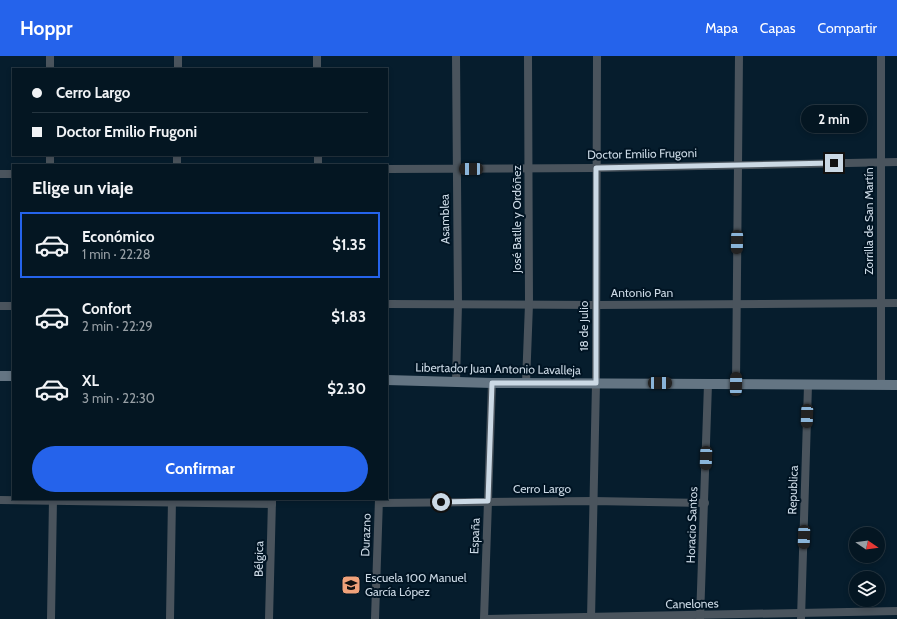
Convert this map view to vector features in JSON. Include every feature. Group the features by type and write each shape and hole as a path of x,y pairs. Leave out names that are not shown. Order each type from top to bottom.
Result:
{"street":[{"path":"50,56 50,68"},
{"path":"178,56 178,68"},
{"path":"317,56 317,68"},
{"name":"Asamblea","path":"456,56 458,304 456,382"},
{"name":"José Batlle y Ordóñez","path":"526,383 529,168 528,56"},
{"name":"18 de Julio","path":"591,618 596,383 597,56"},
{"path":"736,384 739,56"},
{"name":"Zorrilla de San Martín","path":"881,56 881,385"},
{"name":"Doctor Emilio Frugoni","path":"388,169 596,168 897,162"},
{"path":"0,174 12,174"},
{"name":"Antonio Pan","path":"388,304 736,305 897,303"},
{"path":"0,306 12,306"},
{"path":"0,376 12,376"},
{"name":"Libertador Juan Antonio Lavalleja","path":"388,380 492,383 897,385"},
{"name":"España","path":"485,619 492,383"},
{"name":"Horacio Santos","path":"700,617 708,384"},
{"name":"Republica","path":"802,616 808,385"},
{"path":"0,500 272,502"},
{"path":"51,619 52,500"},
{"path":"170,619 172,501"},
{"name":"Cerro Largo","path":"379,501 594,501 705,503"},
{"name":"Durazno","path":"375,619 379,501"},
{"name":"Bélgica","path":"269,619 272,502"},
{"name":"Canelones","path":"485,619 802,616 897,611"}],"place":[{"name":"Escuela 100 Manuel García López","path":"351,585"}],"route":[{"path":"441,502 488,501 492,383 596,383 596,168 834,163"}]}
